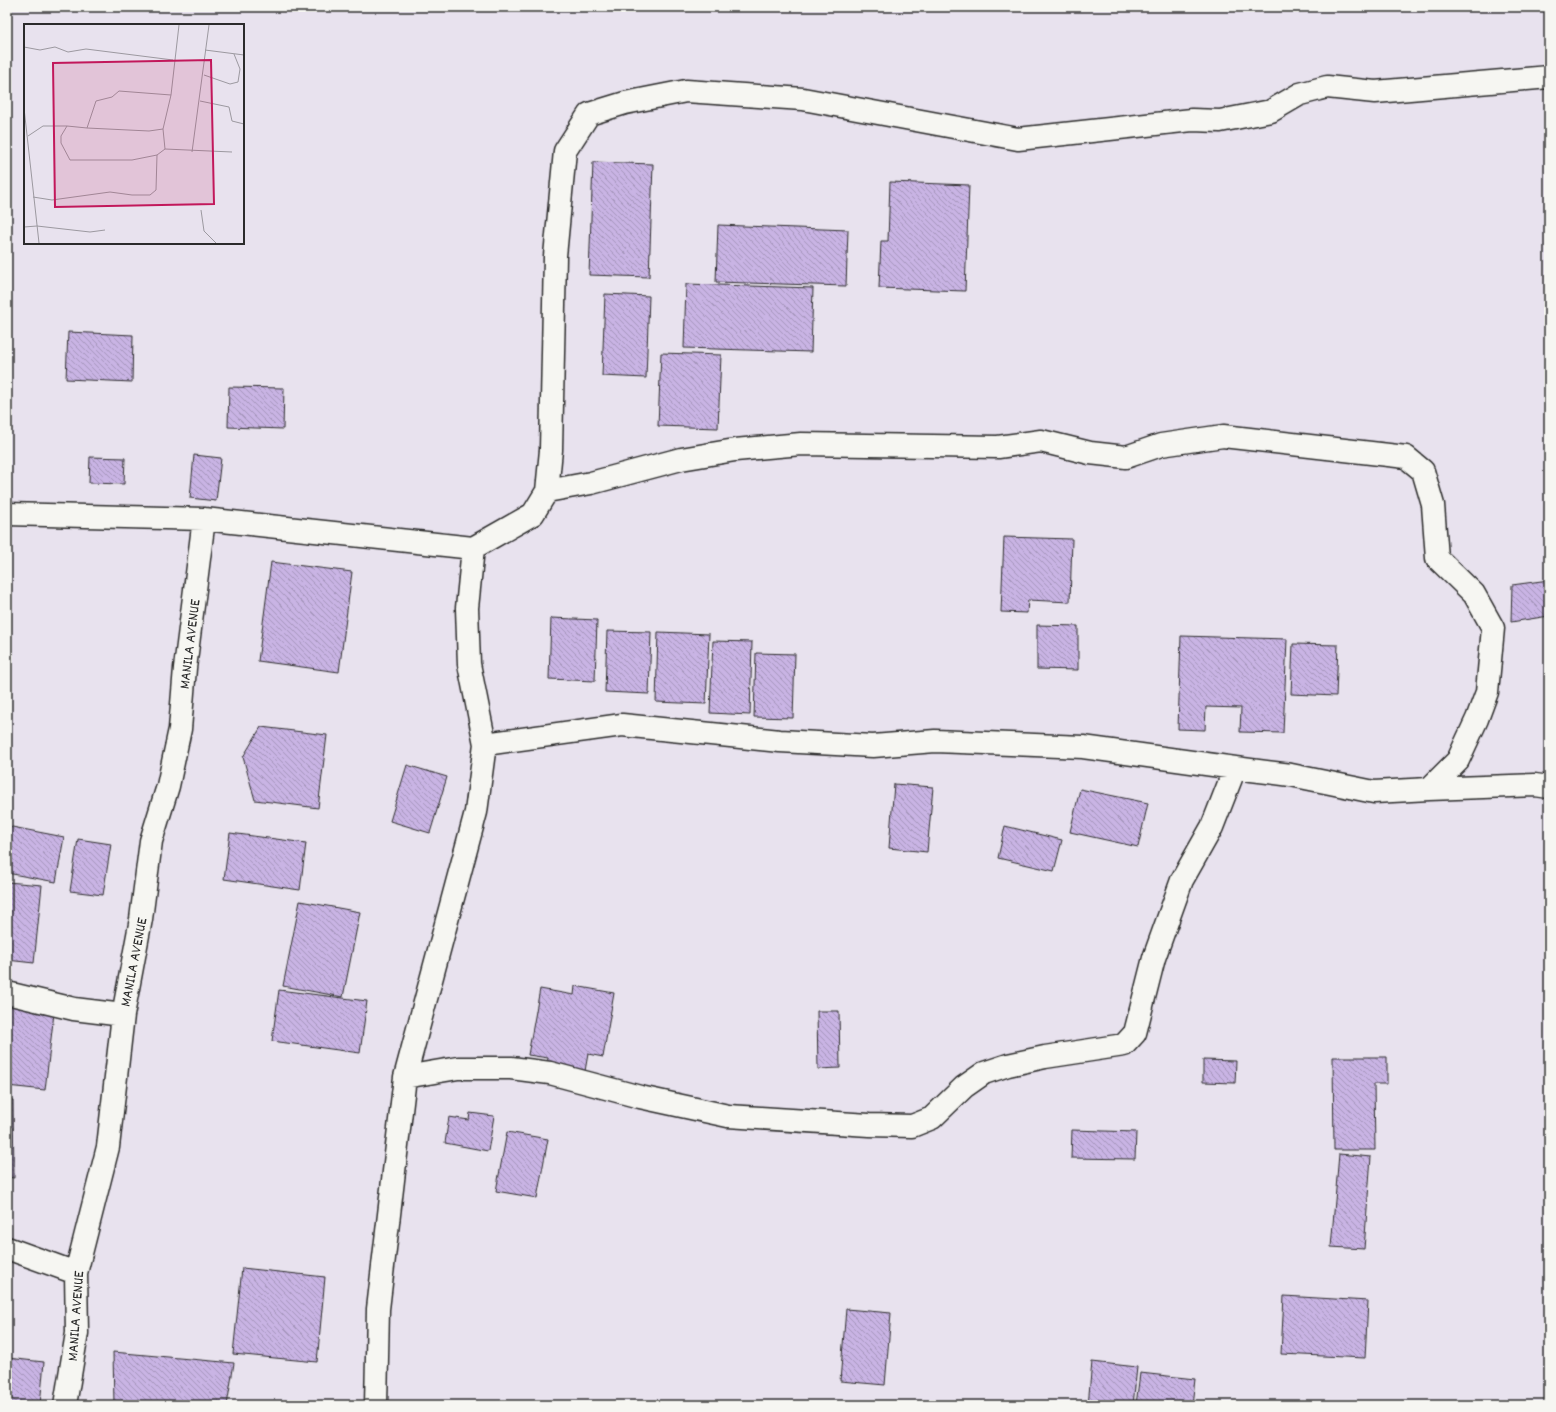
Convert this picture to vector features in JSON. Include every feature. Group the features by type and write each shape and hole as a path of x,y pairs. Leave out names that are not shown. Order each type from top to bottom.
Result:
{"street":[{"path":"7,514 204,519 474,548 533,514 547,491 551,450 555,256 565,152 589,114 625,103 686,91 803,99 1018,139 1192,120 1220,121 1271,111 1300,94 1327,87 1375,92 1549,77"},
{"path":"547,491 591,483 681,459 735,450 801,444 998,447 1041,441 1090,453 1126,457 1162,445 1223,436 1406,457 1422,472 1433,505 1437,558 1474,594 1493,628 1487,692 1477,719 1458,760 1429,789"},
{"name":"MANILA AVENUE","path":"65,1405 77,1333 76,1273 108,1146 123,1015 141,919 151,841 168,786 180,729 184,668 204,519"},
{"path":"376,1405 378,1310 405,1077 476,812 485,744 469,664 467,608 474,548"},
{"path":"485,744 622,725 780,741 873,746 935,741 1083,747 1291,775 1374,792 1535,785 1549,787"},
{"path":"405,1077 458,1068 511,1068 550,1074 640,1098 728,1116 868,1125 912,1126 932,1118 964,1087 984,1073 1008,1065 1046,1057 1124,1045 1135,1034 1154,958 1182,880 1212,827 1235,768"},
{"path":"7,994 74,1009 123,1015"},
{"path":"7,1248 76,1273"}],"building":[{"path":"593,162 653,164 649,277 589,275"},
{"path":"890,182 969,185 965,291 879,288 881,241 888,241"},
{"path":"718,225 848,230 846,286 716,282"},
{"path":"686,284 813,288 811,352 684,348"},
{"path":"605,294 649,296 646,378 602,376"},
{"path":"68,332 133,335 132,382 66,379"},
{"path":"661,353 721,355 718,428 658,426"},
{"path":"229,387 284,388 283,429 228,427"},
{"path":"194,455 221,458 216,501 190,498"},
{"path":"90,457 125,458 124,484 89,483"},
{"path":"1004,537 1072,539 1070,602 1028,600 1027,613 1001,612"},
{"path":"271,562 352,572 339,672 258,661"},
{"path":"1549,580 1549,616 1511,622 1512,585"},
{"path":"551,618 597,620 595,681 549,679"},
{"path":"1037,625 1078,626 1078,670 1037,669"},
{"path":"607,631 651,632 649,694 605,692"},
{"path":"658,632 709,634 706,704 656,702"},
{"path":"1181,636 1287,639 1283,733 1240,732 1241,708 1206,707 1205,730 1178,729"},
{"path":"713,641 752,642 750,715 710,713"},
{"path":"1293,644 1338,645 1336,696 1291,694"},
{"path":"756,653 795,654 793,718 754,717"},
{"path":"261,727 327,735 318,808 255,800 243,757"},
{"path":"407,765 447,777 430,833 390,821"},
{"path":"894,784 933,787 927,852 889,848"},
{"path":"1080,789 1148,803 1138,847 1070,832"},
{"path":"7,826 64,837 56,882 7,873"},
{"path":"1005,826 1062,840 1054,871 998,858"},
{"path":"230,833 306,843 300,890 224,879"},
{"path":"78,839 111,844 103,895 70,891"},
{"path":"7,882 42,885 34,963 7,960"},
{"path":"300,901 360,912 343,997 283,986"},
{"path":"575,986 614,993 603,1057 588,1054 585,1071 547,1065 548,1058 528,1055 540,989 574,995"},
{"path":"279,990 367,1001 360,1053 272,1041"},
{"path":"7,1004 54,1013 45,1090 7,1086"},
{"path":"817,1011 839,1011 840,1068 818,1069"},
{"path":"1333,1057 1387,1057 1387,1084 1374,1084 1375,1150 1334,1150"},
{"path":"1203,1060 1236,1061 1235,1083 1203,1082"},
{"path":"7,1100 13,1100 14,1178 7,1177"},
{"path":"470,1113 494,1116 488,1151 445,1143 449,1117 469,1120"},
{"path":"1072,1130 1136,1132 1135,1159 1071,1158"},
{"path":"507,1132 548,1139 537,1198 496,1191"},
{"path":"1339,1154 1371,1157 1364,1249 1331,1247"},
{"path":"242,1268 325,1277 317,1362 233,1354"},
{"path":"1284,1296 1368,1301 1365,1358 1281,1354"},
{"path":"846,1309 891,1313 885,1385 840,1381"},
{"path":"113,1352 234,1363 227,1405 114,1405"},
{"path":"7,1358 44,1362 40,1405 7,1403"},
{"path":"1092,1362 1137,1367 1133,1405 1088,1405"},
{"path":"1140,1373 1195,1379 1192,1405 1136,1405"}]}
